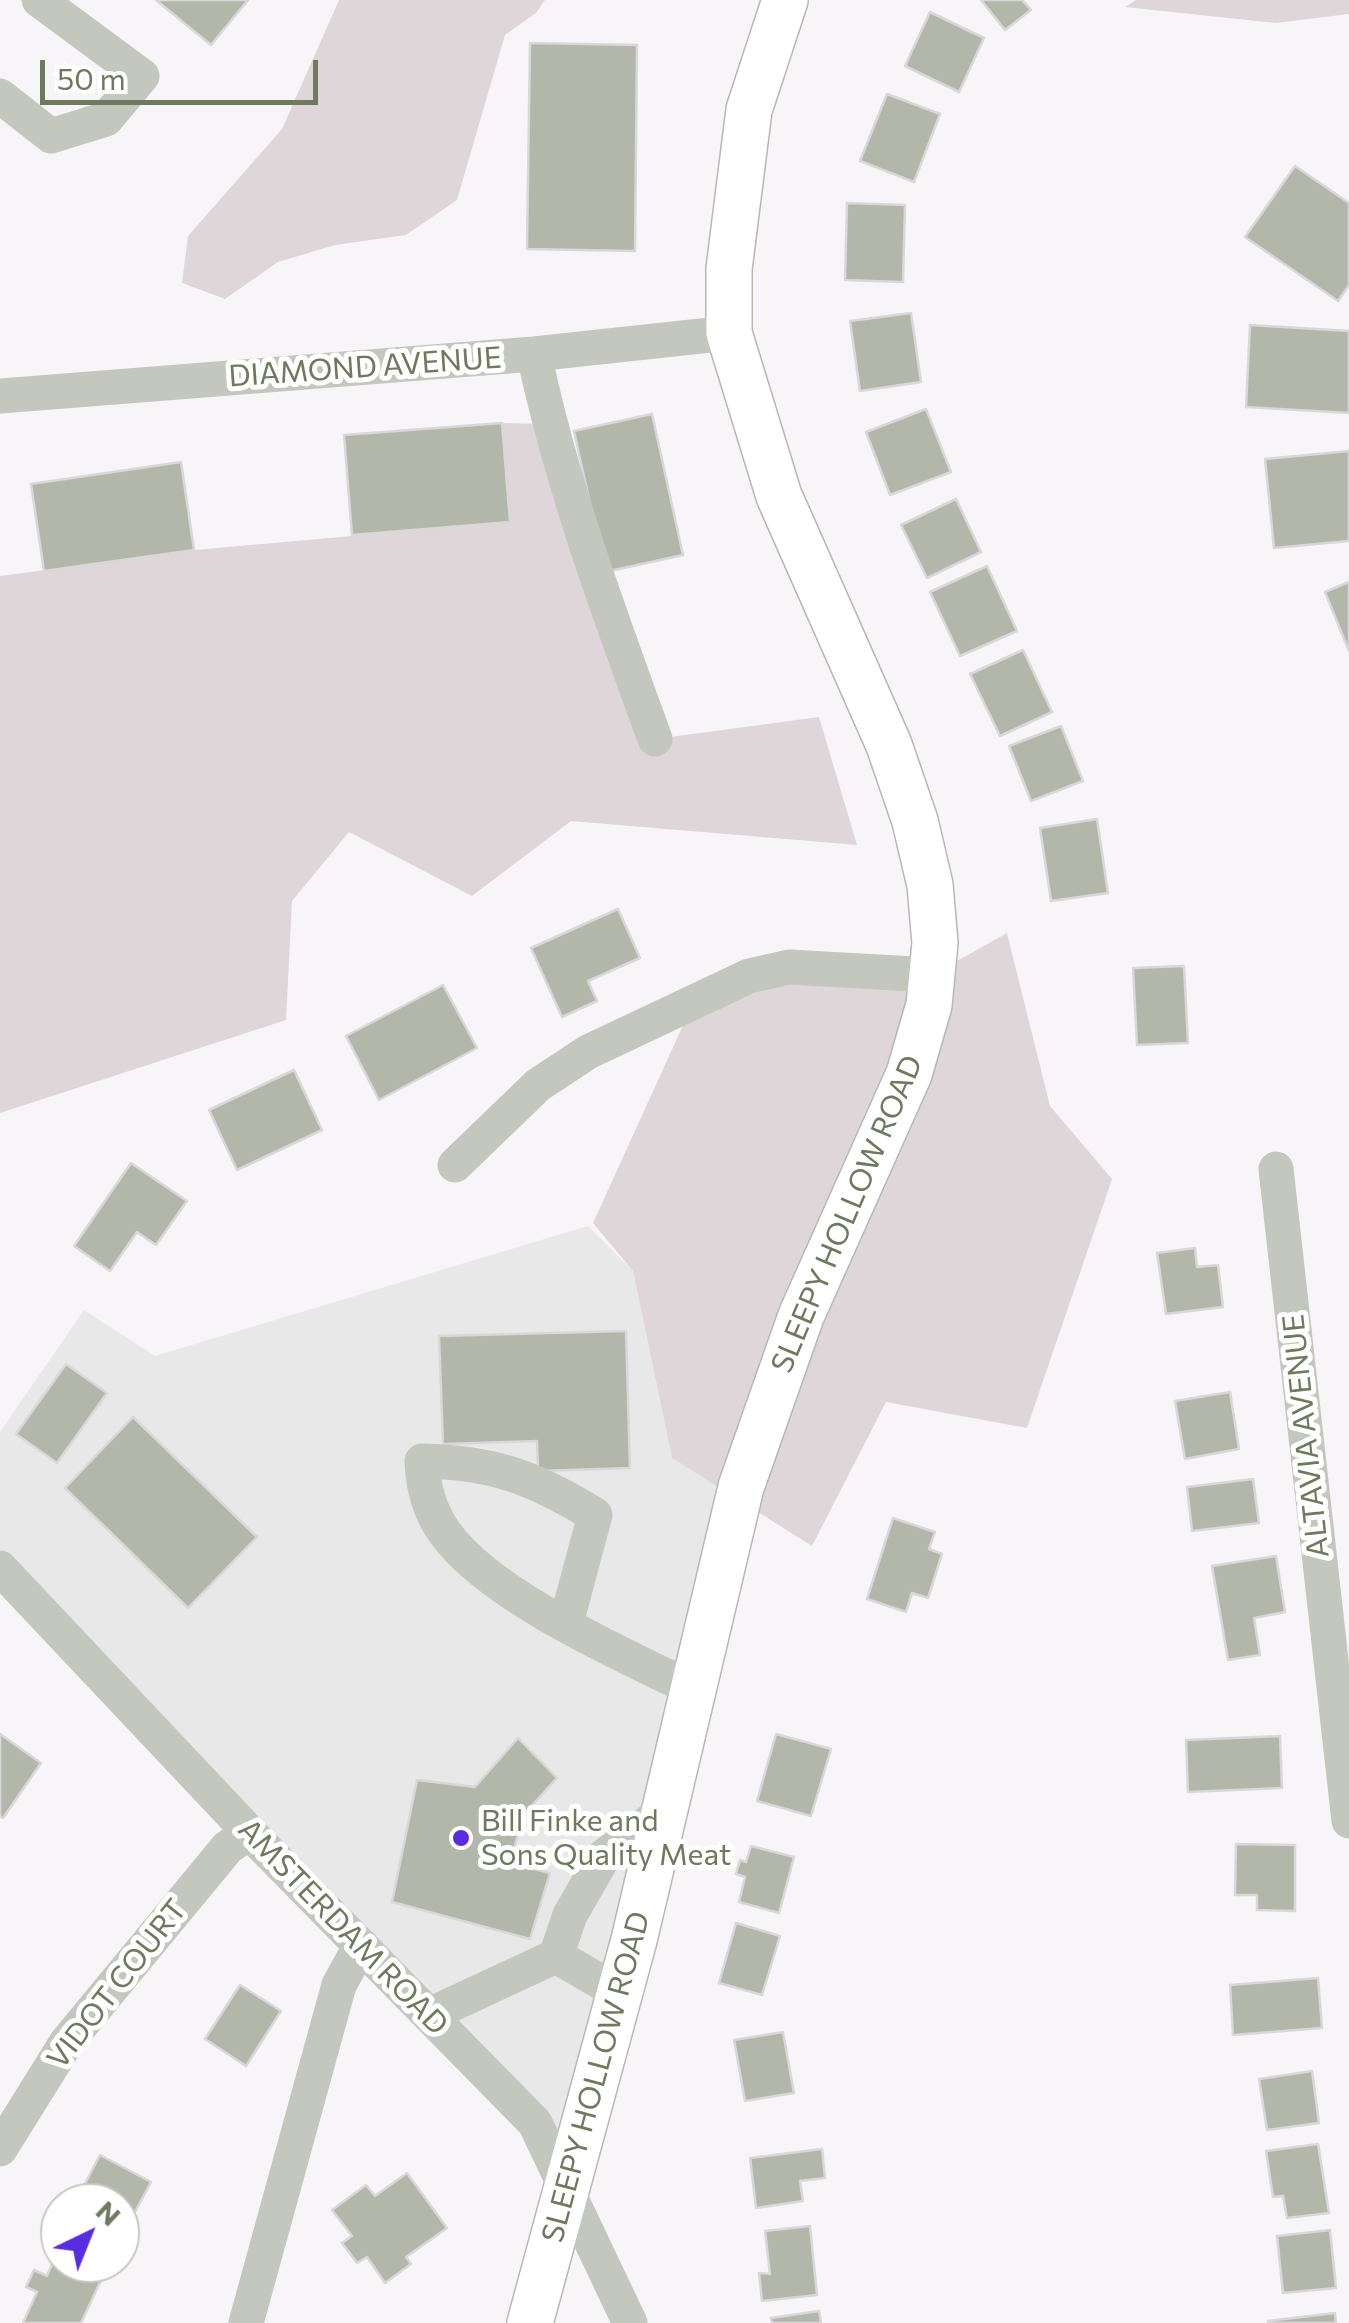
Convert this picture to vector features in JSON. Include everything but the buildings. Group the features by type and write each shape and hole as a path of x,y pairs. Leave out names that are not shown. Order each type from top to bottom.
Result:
{"main road":[{"name":"SLEEPY HOLLOW ROAD","path":"530,2323 620,1993 741,1487 801,1316 910,1074 929,1006 935,943 930,885 916,821 889,745 779,496 729,333 729,269 749,110 785,0"}],"street":[{"path":"0,96 52,136 106,118 142,76 39,0"},
{"name":"DIAMOND AVENUE","path":"0,396 534,354 729,333"},
{"path":"534,354 549,424 585,546 655,739"},
{"path":"455,1165 538,1085 572,1063 695,999 749,976 790,967 932,975"},
{"name":"ALTAVIA AVENUE","path":"1276,1169 1349,1821"},
{"path":"566,1623 595,1515 543,1483 512,1471 422,1461 430,1509 447,1536 497,1580 566,1623 693,1690"},
{"name":"AMSTERDAM ROAD","path":"0,1568 249,1832 535,2123 630,2323"},
{"path":"429,2015 556,1956 570,1915 604,1856 665,1810"},
{"name":"VIDOT COURT","path":"0,2149 66,2043 227,1848 249,1832"},
{"path":"246,2323 339,1985 361,1945"},
{"path":"556,1956 620,1993"}],"shaded area":[{"path":"339,0 545,0 536,13 505,35 457,200 406,235 335,245 278,262 225,299 182,283 188,236 282,129"},
{"path":"1136,0 1349,0 1349,14 1276,23 1125,7"},
{"path":"502,423 549,424 655,739 819,717 857,845 571,821 472,896 349,832 292,901 286,1020 0,1113 0,576 194,550 510,522"},
{"path":"1007,933 1050,1106 1112,1179 1027,1428 886,1402 812,1546 672,1458 633,1271 593,1223 695,999 749,976 932,975"},
{"path":"588,1226 633,1271 672,1458 738,1498 568,2186 535,2123 0,1568 0,1432 84,1310 155,1356"}],"place":[{"name":"Bill Finke and Sons Quality Meat","path":"461,1838"}]}
